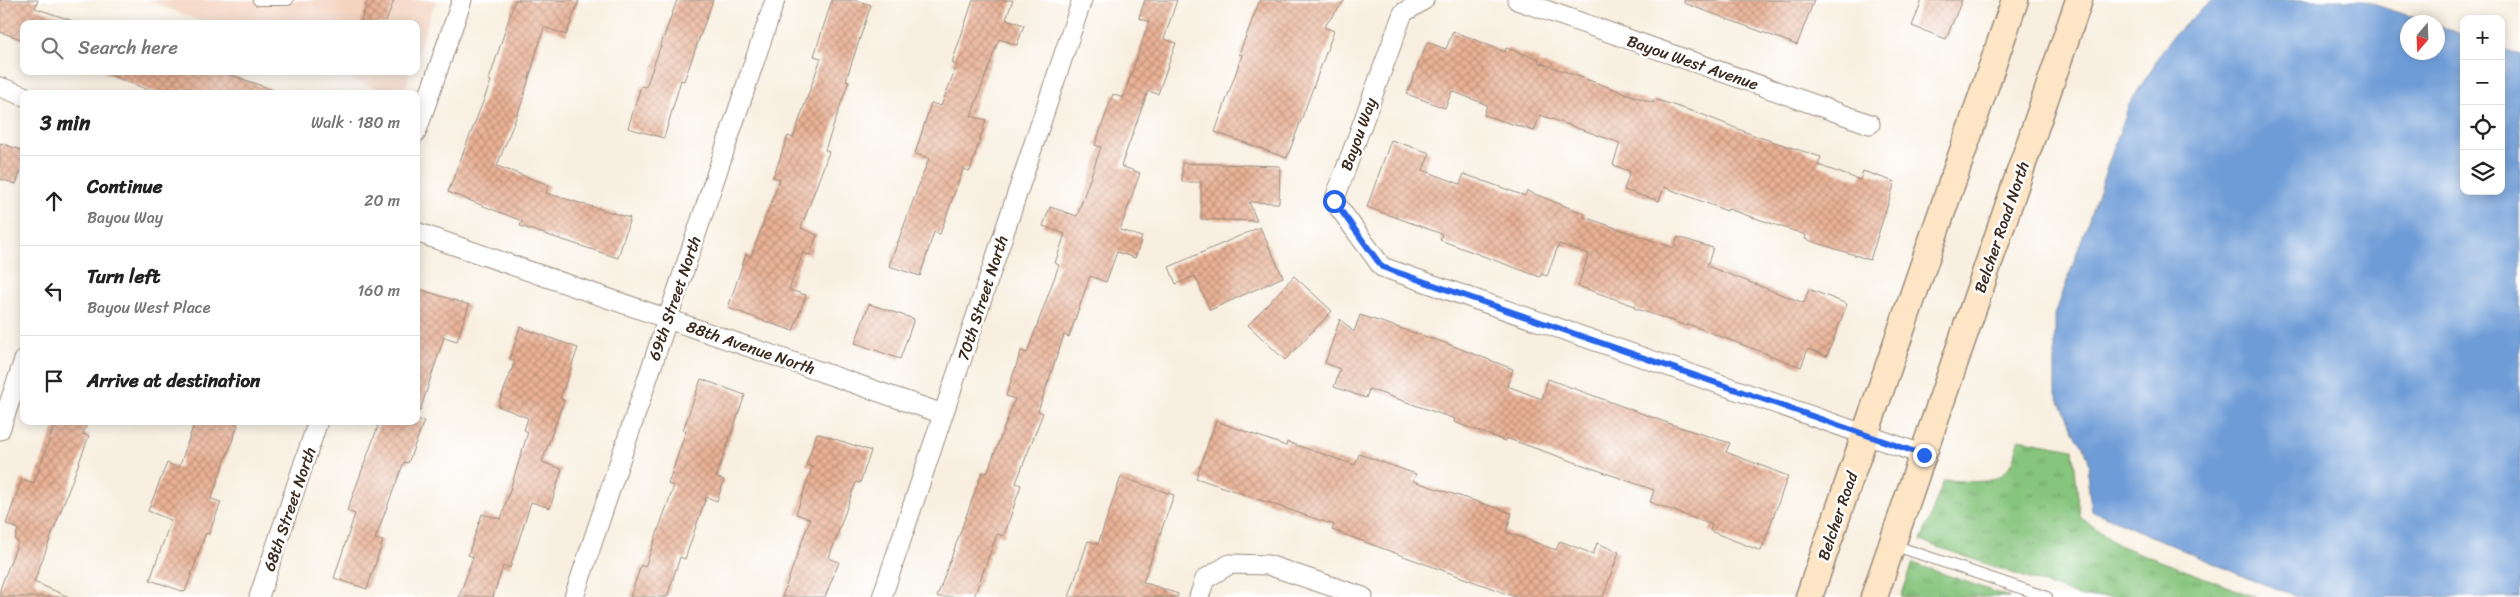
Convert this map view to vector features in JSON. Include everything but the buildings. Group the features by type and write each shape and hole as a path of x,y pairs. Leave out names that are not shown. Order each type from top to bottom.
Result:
{"main road":[{"path":"1865,435 2015,0"},
{"name":"Belcher Road North","path":"1924,455 2079,0"},
{"name":"Belcher Road","path":"1809,597 1865,435"},
{"path":"1874,597 1924,455"}],"street":[{"path":"420,121 462,0"},
{"name":"69th Street North","path":"574,597 775,0"},
{"name":"70th Street North","path":"882,597 1082,0"},
{"name":"Bayou Way","path":"1424,0 1403,13 1334,201 1382,267 1865,435"},
{"name":"Bayou West Avenue","path":"1517,0 1870,124"},
{"path":"0,87 20,94"},
{"name":"88th Avenue North","path":"420,233 944,414"},
{"path":"0,430 20,372"},
{"name":"68th Street North","path":"259,597 317,425"},
{"path":"1865,435 1924,455"},
{"path":"1199,597 1205,579 1230,564 1268,565 1362,597"}],"lane":[{"path":"258,0 288,0"},
{"path":"1893,545 2046,597"}],"shaded area":[{"path":"146,0 436,0 420,46 420,20 198,20"},
{"path":"341,75 410,75 404,90 379,90"}],"green space":[{"path":"2019,439 2073,449 2080,517 2118,545 2256,597 2081,597 1921,541 1944,480 1983,481 1993,479 2009,467 2015,455"},
{"path":"1913,563 2009,597 1901,597"}],"water":[{"path":"2212,0 2361,0 2406,15 2400,15 2400,60 2445,60 2445,28 2460,34 2460,195 2505,195 2505,49 2520,54 2520,597 2301,597 2254,581 2091,510 2087,473 2090,465 2084,446 2078,440 2055,392 2055,315 2129,105 2171,38"}],"route":[{"path":"1334,201 1382,267 1924,455"}]}
